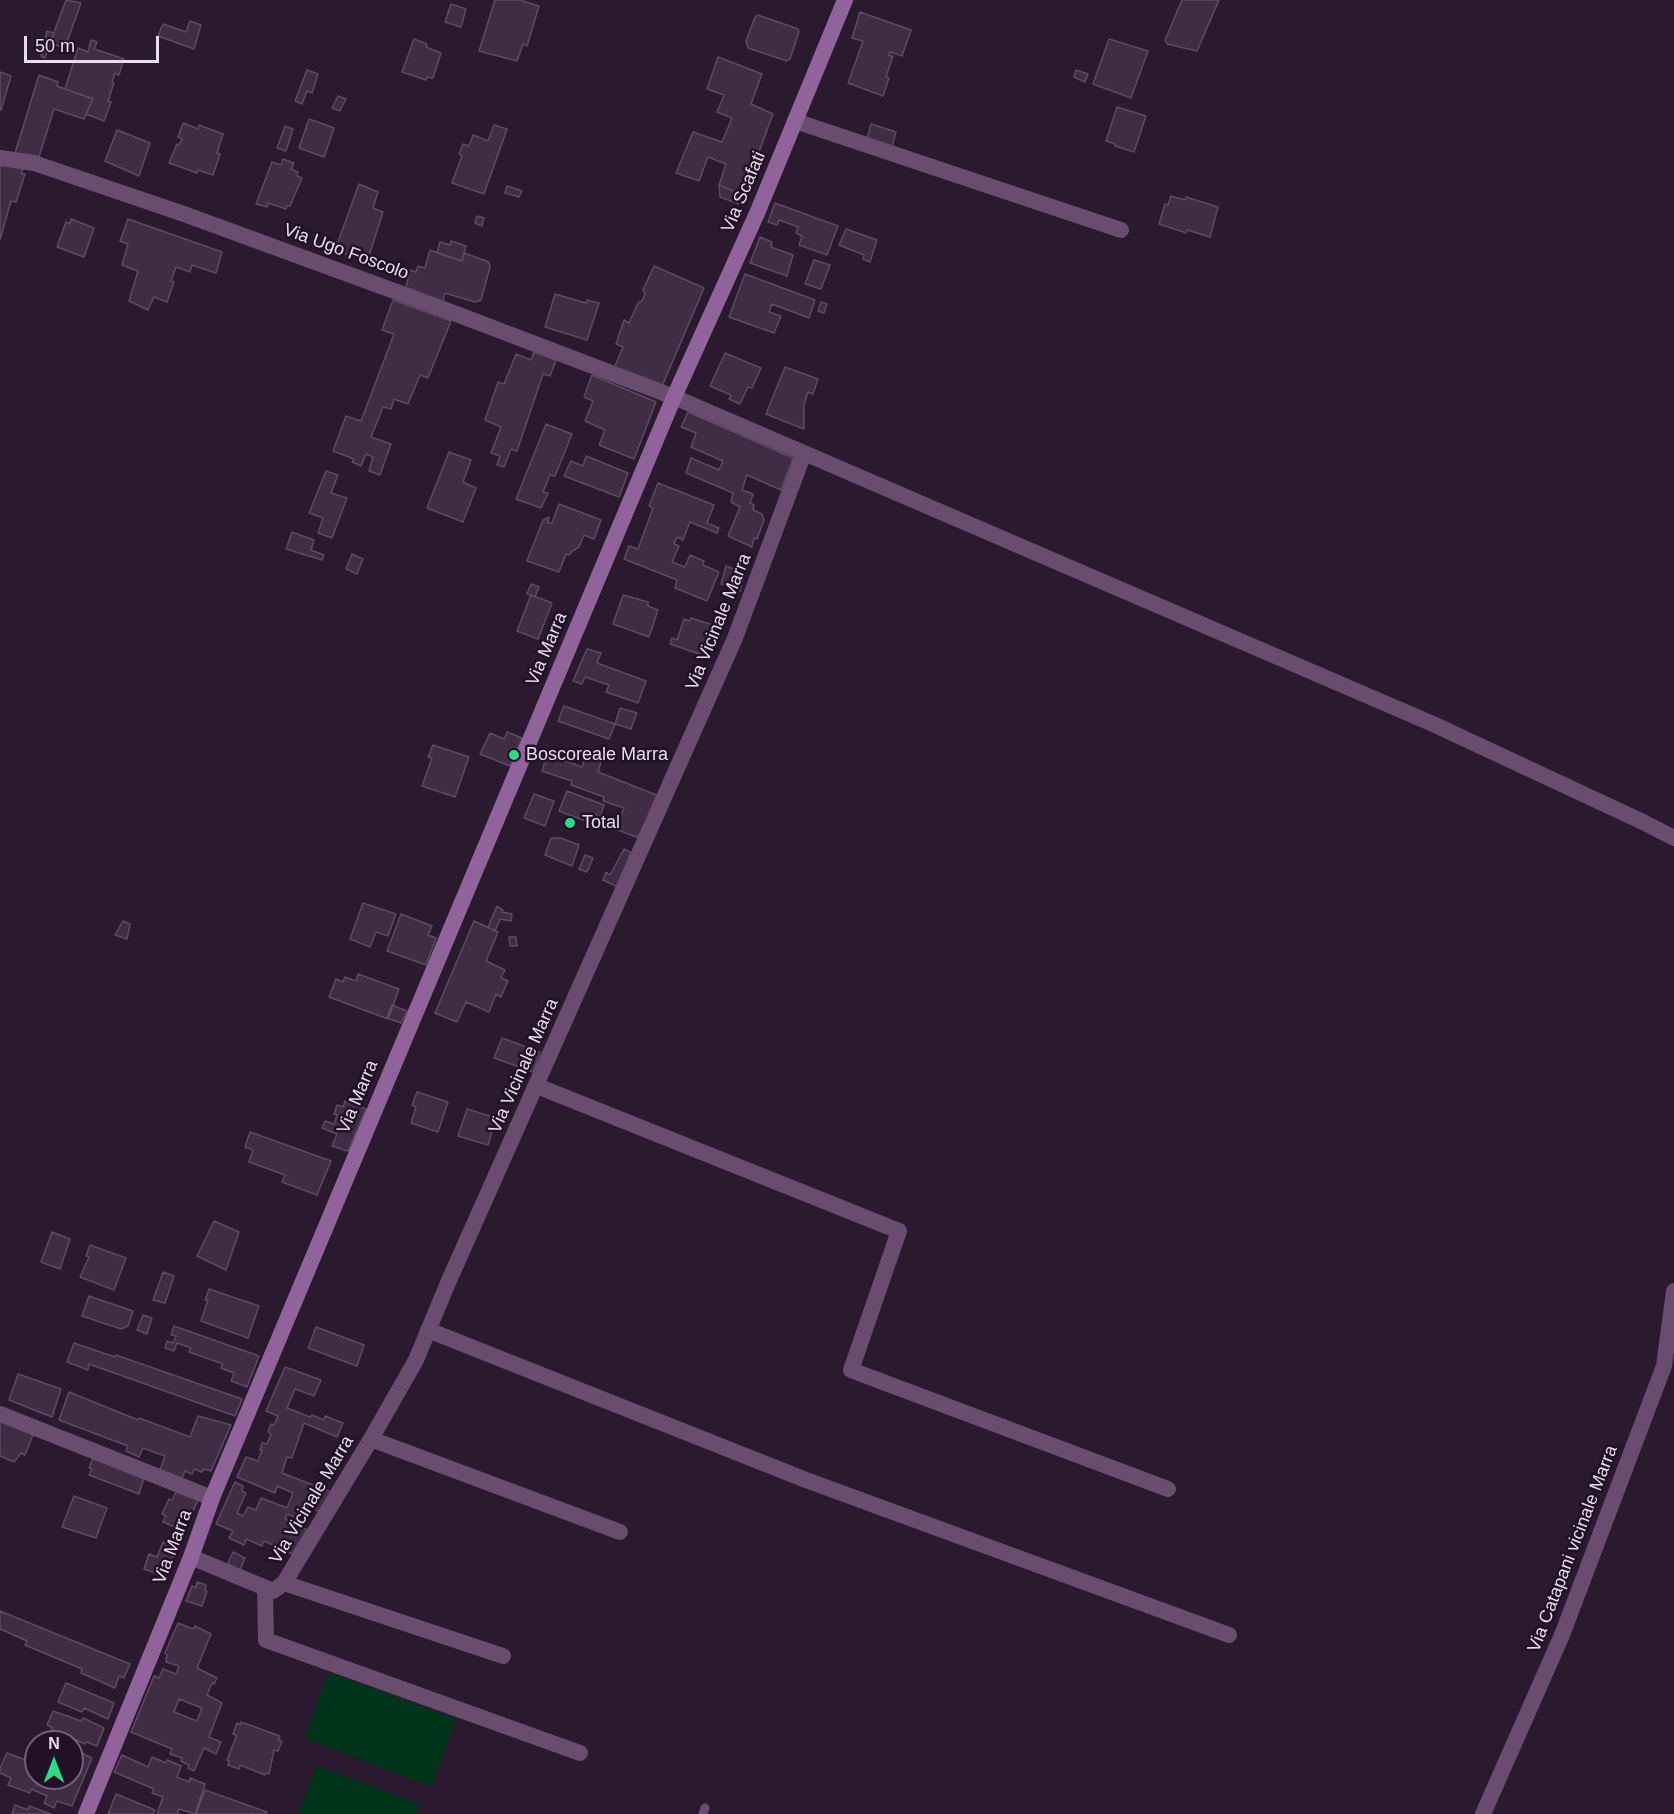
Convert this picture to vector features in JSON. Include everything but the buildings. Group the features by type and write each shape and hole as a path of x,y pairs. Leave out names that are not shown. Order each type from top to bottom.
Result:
{"main road":[{"name":"Via Scafati","path":"674,397 758,211 845,0"},
{"name":"Via Marra","path":"86,1814 191,1557 212,1498 674,397"}],"street":[{"path":"795,121 1121,230"},
{"name":"Via Ugo Foscolo","path":"0,158 34,163 184,214 466,317 674,397 1433,724 1674,838"},
{"name":"Via Vicinale Marra","path":"265,1588 273,1592 284,1583 416,1360 735,638 804,453"},
{"path":"537,1086 899,1231 850,1370 1168,1488"},
{"name":"Via Catapani vicinale Marra","path":"1483,1814 1562,1635 1664,1366 1674,1291"},
{"path":"428,1330 806,1480 1229,1635"},
{"path":"0,1414 212,1498"},
{"path":"371,1439 620,1532"},
{"path":"191,1557 265,1588 266,1640 580,1753"},
{"path":"284,1583 502,1656"}],"green space":[{"path":"329,1673 456,1719 432,1787 305,1739"},
{"path":"317,1766 420,1805 416,1814 299,1814"}],"place":[{"name":"Boscoreale Marra","path":"514,755"},
{"name":"Total","path":"570,823"}]}
